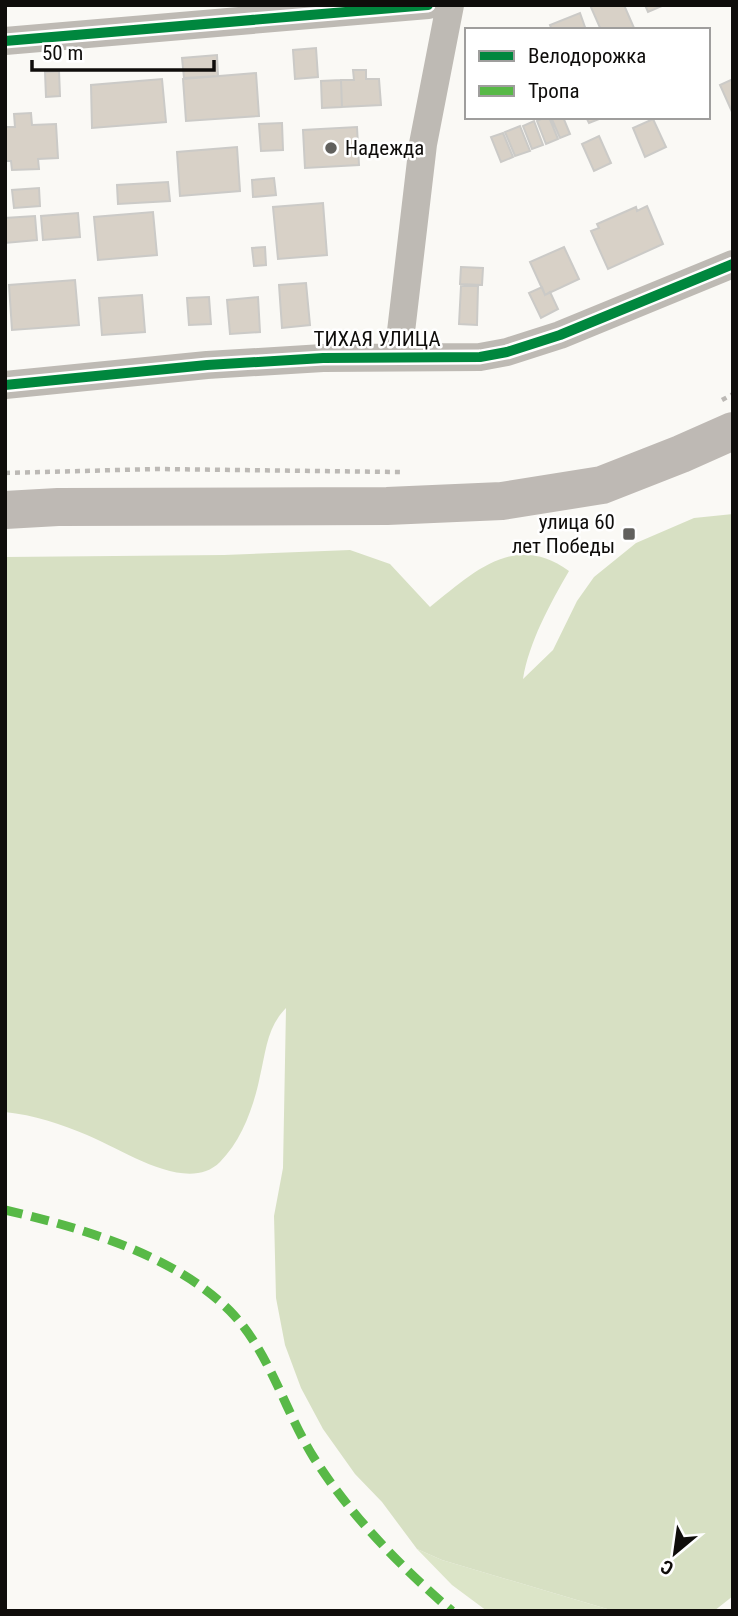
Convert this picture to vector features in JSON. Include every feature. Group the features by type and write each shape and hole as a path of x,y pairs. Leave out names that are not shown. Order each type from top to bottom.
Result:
{"main road":[{"path":"5,510 58,507 400,506 502,501 602,485 681,454 727,416"}],"street":[{"path":"5,41 428,5"},
{"path":"398,357 423,144 450,5"},
{"name":"ТИХАЯ УЛИЦА","path":"5,385 207,365 323,358 480,356 520,348 559,335 733,264"}],"path":[{"path":"727,416 733,394"},
{"path":"5,472 157,469 413,472"}],"green space":[{"path":"733,514 733,1596 714,1611 614,1611 442,1560 417,1549 382,1502 355,1474 323,1429 301,1388 285,1345 276,1298 274,1216 283,1168 286,1008 271,1031 254,1099 241,1133 220,1162 206,1171 190,1174 173,1172 67,1127 5,1112 5,557 224,555 350,550 390,564 430,607 462,581 495,561 530,555 549,560 569,571 535,637 523,679 553,650 577,601 594,577 636,543 694,518"},
{"path":"417,1549 442,1560 614,1611 487,1611 452,1585"}],"building":[{"path":"590,5 624,5 634,28 600,28"},
{"path":"645,5 664,5 648,12"},
{"path":"580,13 585,28 551,28 550,25"},
{"path":"316,48 318,77 295,79 293,50"},
{"path":"217,55 218,76 184,78 182,58"},
{"path":"353,70 366,70 366,79 379,79 381,105 342,107 341,80 354,80"},
{"path":"59,71 60,96 46,97 45,72"},
{"path":"256,73 259,116 186,121 183,79"},
{"path":"162,79 166,122 92,128 91,85"},
{"path":"733,79 733,114 720,85"},
{"path":"341,80 342,107 322,108 321,81"},
{"path":"31,113 32,125 56,124 58,158 38,159 39,169 12,170 11,161 5,161 5,127 15,127 14,114"},
{"path":"550,119 558,139 546,144 537,121"},
{"path":"552,119 564,119 570,134 560,138"},
{"path":"653,119 666,147 645,157 633,128"},
{"path":"534,121 543,145 532,149 523,126"},
{"path":"282,123 283,150 261,151 259,124"},
{"path":"520,126 530,151 515,156 505,132"},
{"name":"Надежда","path":"357,127 359,165 305,168 303,130"},
{"path":"503,133 513,157 501,162 491,137"},
{"path":"599,136 611,163 594,171 582,144"},
{"path":"237,147 240,191 180,196 177,152"},
{"path":"274,178 276,195 253,197 252,180"},
{"path":"168,182 170,201 118,204 117,185"},
{"path":"39,188 40,206 14,208 12,190"},
{"path":"323,203 327,255 278,259 273,207"},
{"path":"647,206 663,244 608,269 591,231 599,228 597,224 636,207 637,211"},
{"path":"153,212 157,255 98,260 94,217"},
{"path":"78,213 80,237 43,240 41,216"},
{"path":"35,216 37,240 5,243 5,218"},
{"path":"265,247 266,265 254,266 252,248"},
{"path":"564,247 579,279 545,295 530,262"},
{"path":"461,267 483,268 482,285 460,284"},
{"path":"75,280 79,325 12,330 9,285"},
{"path":"306,283 310,325 282,328 279,285"},
{"path":"461,286 478,286 477,325 459,324"},
{"path":"542,287 545,295 550,292 558,309 541,318 529,293"},
{"path":"142,295 145,332 102,335 99,298"},
{"path":"209,297 211,324 189,325 187,298"},
{"path":"258,297 260,332 230,334 227,300"}],"marked path":[{"path":"5,1210 65,1225 154,1259 207,1291 230,1311 256,1345 303,1440 328,1479 377,1539 452,1611"}],"cycle path":[{"path":"5,41 428,5"},
{"path":"5,385 207,365 323,358 480,357 507,352 560,335 733,264"}],"place":[{"name":"Надежда","path":"331,148"},
{"name":"улица 60 лет Победы","path":"629,534"}]}
